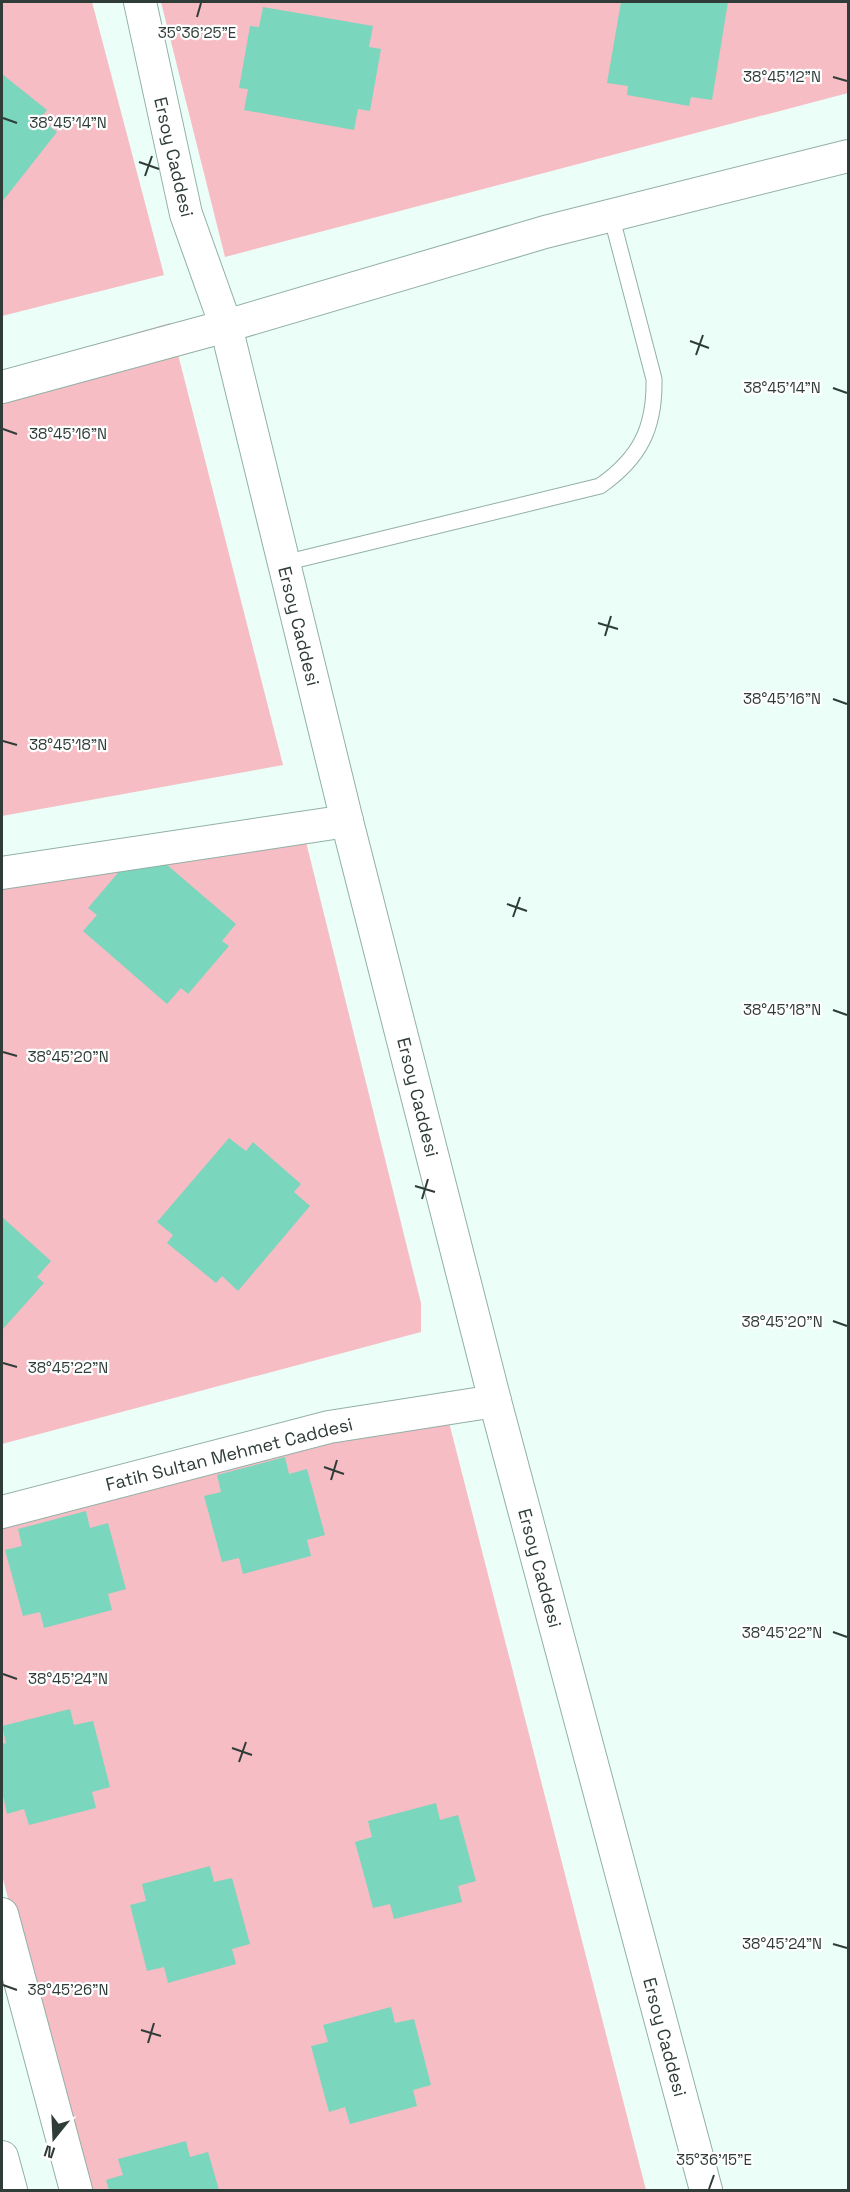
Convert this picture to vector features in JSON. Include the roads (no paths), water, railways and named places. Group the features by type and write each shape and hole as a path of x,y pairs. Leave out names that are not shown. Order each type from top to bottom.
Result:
{"street":[{"name":"Ersoy Caddesi","path":"140,2 186,214 226,326 347,820 495,1401 706,2190"},
{"path":"2,387 226,326 545,232 849,156"},
{"path":"2,873 347,820"},
{"name":"Fatih Sultan Mehmet Caddesi","path":"2,1512 329,1427 495,1401"},
{"path":"2,1914 76,2190"},
{"path":"2,2157 11,2190"}],"lane":[{"path":"284,563 600,486 631,460 642,443 650,422 655,401 654,379 610,216"}]}
